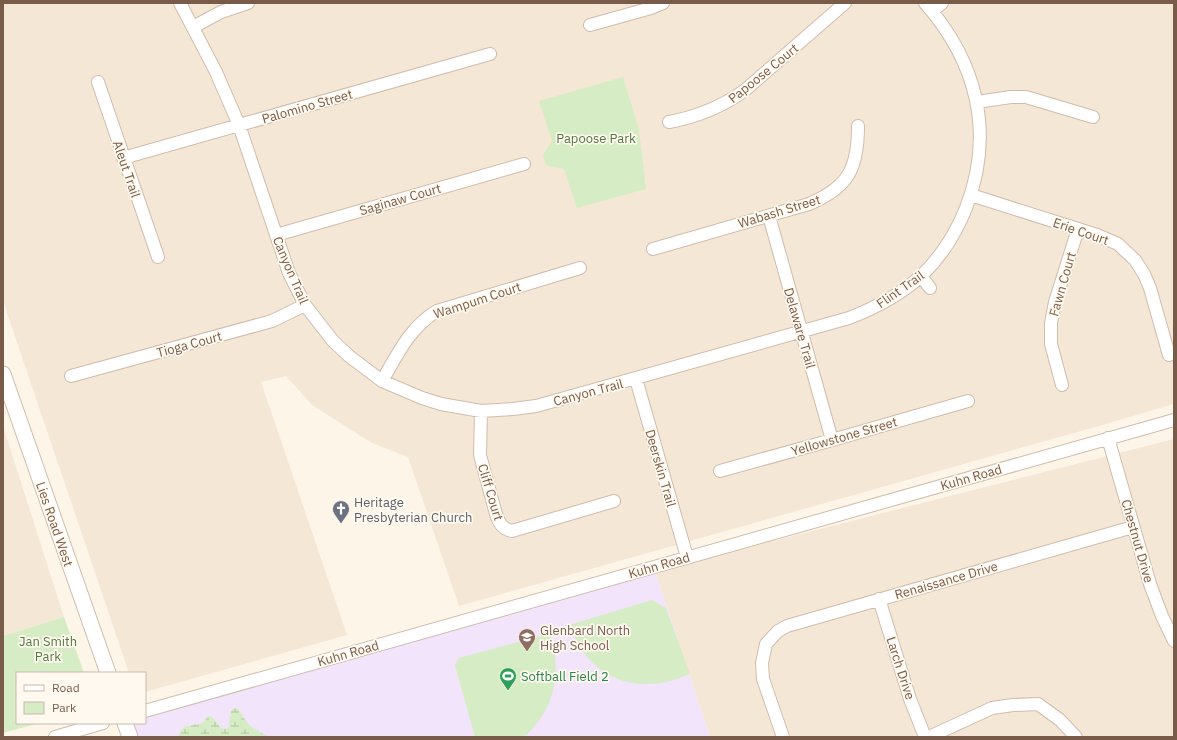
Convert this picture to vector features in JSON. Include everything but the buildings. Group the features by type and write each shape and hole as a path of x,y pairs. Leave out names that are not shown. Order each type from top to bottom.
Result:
{"street":[{"name":"Canyon Trail","path":"180,3 216,72 239,125 289,273 305,305 333,341 349,356 382,381 422,398 441,404 481,411 536,406 636,379"},
{"path":"193,26 221,12 248,3"},
{"path":"590,25 651,8 663,3"},
{"name":"Papoose Court","path":"670,122 682,120 712,110 733,99 845,3"},
{"path":"929,7 942,3"},
{"name":"Flint Trail","path":"636,379 849,318 873,308 899,292 921,276 938,257 958,228 971,195 980,153 980,129 977,102 971,79 960,51 947,30 929,7"},
{"name":"Palomino Street","path":"123,158 490,54"},
{"name":"Aleut Trail","path":"98,82 158,257"},
{"path":"977,102 1010,97 1026,98 1093,117"},
{"name":"Wabash Street","path":"652,248 769,216 809,204 822,198 837,189 845,180 856,159 858,148 858,126"},
{"name":"Saginaw Court","path":"276,235 524,164"},
{"name":"Erie Court","path":"971,195 1078,229 1118,244 1135,260 1144,274 1150,288 1169,355"},
{"name":"Delaware Trail","path":"769,216 832,440"},
{"name":"Fawn Court","path":"1062,385 1051,344 1051,323 1055,302 1078,229"},
{"name":"Wampum Court","path":"382,381 414,328 436,311 580,268"},
{"path":"921,276 930,288"},
{"name":"Tioga Court","path":"71,376 272,321 305,305"},
{"name":"Lies Road West","path":"3,374 108,672"},
{"name":"Deerskin Trail","path":"636,379 687,557"},
{"name":"Yellowstone Street","path":"720,471 968,401"},
{"name":"Cliff Court","path":"481,411 480,455 502,532 614,501"},
{"name":"Kuhn Road","path":"146,711 1174,420"},
{"name":"Chestnut Drive","path":"1108,438 1150,584 1162,616 1174,641"},
{"name":"Renaissance Drive","path":"783,737 763,679 762,663 766,644 778,631 787,626 879,598 1133,527"},
{"name":"Larch Drive","path":"879,598 910,699 925,737"},
{"path":"929,737 992,708 1006,705 1038,704 1060,720 1076,737"},
{"path":"55,737 100,724"},
{"path":"125,724 130,737"}],"shaded area":[{"path":"3,3 1174,3 1174,404 459,606 408,457 372,443 312,405 286,376 261,382 347,635 146,692 146,672 129,672 3,301"},
{"path":"3,426 64,617 3,636"},
{"path":"1174,439 1174,737 710,737 655,571"},
{"name":"Glenbard North High School","path":"655,571 710,737 135,737 130,724 146,724 146,717"}],"green space":[{"name":"Papoose Park","path":"623,77 639,130 646,189 577,208 564,169 546,165 543,155 552,141 539,101"},
{"path":"652,600 666,608 690,674 668,682 649,684 637,684 615,678 596,666 587,657 577,642 569,625"},
{"name":"Jan Smith Park","path":"64,617 84,672 16,672 16,724 35,724 3,733 3,636"},
{"name":"Softball Field 2","path":"551,633 556,662 553,689 549,702 535,726 524,737 475,737 455,665 459,658"},
{"path":"237,708 251,726 270,737 178,737 180,731 184,728 201,723 210,716 223,729 228,728 232,709"}],"place":[{"name":"Heritage Presbyterian Church","path":"341,524"},
{"name":"Glenbard North High School","path":"527,652"},
{"name":"Softball Field 2","path":"508,691"}]}
